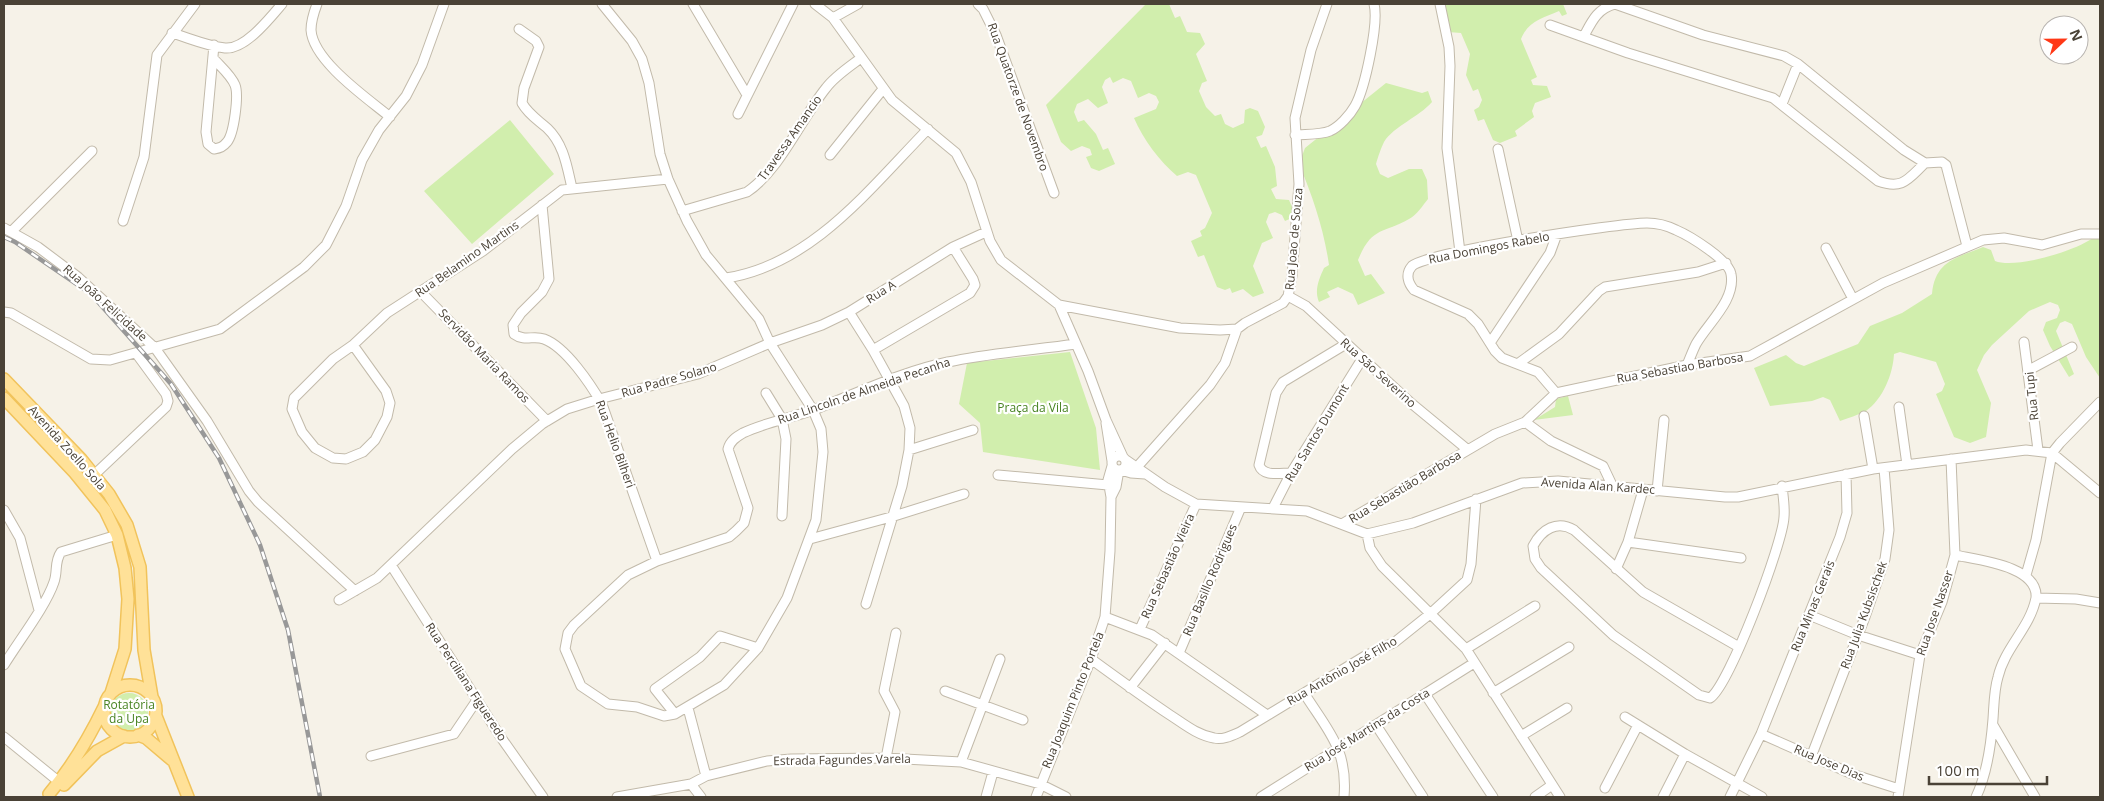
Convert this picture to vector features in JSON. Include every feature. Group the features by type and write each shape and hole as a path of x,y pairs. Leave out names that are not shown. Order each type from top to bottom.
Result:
{"main road":[{"name":"Avenida Zoello Sola","path":"4,379 81,459 109,494 127,526 140,567 144,650 152,697"},
{"name":"Avenida Zoello Sola","path":"4,398 106,510 117,535 125,568 128,599 125,649 111,693"},
{"path":"61,784 91,734 111,693 117,688 134,685 148,691 152,697 156,716 188,797"},
{"path":"104,706 107,722 111,728 124,736"},
{"path":"47,796 98,751 124,736 138,735 146,731 152,725 156,716"},
{"path":"138,735 157,746 175,763"}],"street":[{"path":"123,221 144,157 157,55 195,4"},
{"path":"172,33 227,48 240,44 264,25 282,4"},
{"path":"317,4 312,19 311,32 323,57 334,71 390,117"},
{"path":"4,312 11,313 91,359 110,360 220,330 304,267 326,245 346,206 362,160 379,130 406,96 422,65 444,4"},
{"path":"602,4 632,41 642,59 649,83 654,127 668,180 682,211 706,255 758,319 770,343 813,410 821,429 823,452 819,504 810,539 786,598 758,648 724,685 688,708 675,714 664,716 637,707 608,704 600,699 582,686 565,649 568,633 574,625 628,575 657,561"},
{"path":"692,4 747,95"},
{"path":"738,114 793,4"},
{"path":"815,4 833,18 883,89 898,105 948,145 962,163 971,182 986,232 1001,260 1059,305 1106,420 1124,458 1126,467 1116,467"},
{"path":"833,18 858,4"},
{"name":"Rua Quatorze de Novembro","path":"978,4 996,35 1054,193"},
{"name":"Rua Joao de Souza","path":"1059,305 1180,328 1208,330 1237,329 1245,323 1278,307 1288,296 1292,276 1299,184 1295,118 1302,85 1327,4"},
{"path":"1295,135 1332,130 1354,108 1367,66 1375,20 1374,4"},
{"path":"1440,4 1449,47 1448,148 1460,252"},
{"path":"1584,36 1597,12 1615,4 1703,35 1784,56 1798,64 1888,138 1925,163 1942,162 1946,165 1967,246"},
{"path":"1550,25 1628,53 1763,94 1782,104 1878,181 1900,185 1906,182 1925,163"},
{"path":"519,29 536,41 539,46 522,95 522,103 530,114 548,129 562,147 572,188"},
{"path":"213,58 231,78 236,87 234,123 229,141 222,147 214,149 208,144 206,132 214,45"},
{"name":"Travessa Amancio","path":"682,211 747,192 753,188 771,168 826,88 861,58"},
{"path":"1782,104 1798,64"},
{"path":"830,155 883,89"},
{"path":"726,278 752,273 775,264 834,225 928,129"},
{"path":"1498,148 1518,241"},
{"path":"7,230 92,151"},
{"name":"Rua Belamino Martins","path":"353,345 387,313 483,251 562,190 668,180"},
{"name":"Rua Helio Bilheri","path":"542,205 549,279 542,292 521,313 513,325 514,334 521,339 543,339 554,344 593,387 657,561"},
{"name":"Rua Domingos Rabelo","path":"1556,393 1538,372 1519,363 1502,358 1478,324 1468,314 1414,290 1410,285 1408,277 1413,266 1422,261 1518,241 1603,227 1648,223 1677,230 1728,266"},
{"name":"Rua João Felicidade","path":"7,230 38,247 78,276 155,348 207,420 249,491 355,591"},
{"name":"Rua A","path":"770,343 822,325 849,312 953,246 986,232"},
{"path":"1490,343 1550,253 1557,234"},
{"name":"Rua Sebastiao Barbosa","path":"1556,393 1687,365 1750,356 1853,299 1983,240 2004,238 2042,245 2081,234 2100,234"},
{"path":"873,350 970,293 974,285 973,278 953,246"},
{"path":"1826,248 1853,299"},
{"path":"1519,363 1559,334 1599,290 1605,286 1728,266 1732,282 1724,304 1696,344 1687,365"},
{"name":"Servidão Maria Ramos","path":"420,291 547,421"},
{"name":"Rua São Severino","path":"1288,296 1306,306 1362,359 1468,450"},
{"path":"849,312 873,350 904,406 910,428 909,450 902,486 866,604"},
{"path":"1137,467 1210,385 1225,364 1237,329"},
{"name":"Rua Tupi","path":"2024,342 2038,450"},
{"name":"Rua Padre Solano","path":"339,600 377,578 512,449 547,421 567,409 698,374 770,343"},
{"name":"Rua Lincoln de Almeida Pecanha","path":"657,561 729,537 744,523 748,508 728,446 743,433 946,362 1076,344"},
{"path":"1291,473 1272,474 1264,472 1259,465 1276,393 1283,382 1346,344"},
{"path":"353,345 386,391 390,403 387,417 375,440 363,452 346,459 333,458 315,448 302,432 292,409 294,398 333,359 353,345"},
{"path":"2029,370 2072,347"},
{"path":"94,475 166,407 168,401 166,394 136,353"},
{"name":"Rua Santos Dumont","path":"1273,508 1291,473 1362,359"},
{"path":"766,393 782,419 786,447 782,516"},
{"path":"1468,450 1495,434 1525,422 1556,393"},
{"path":"2026,575 2036,540 2052,453 2100,402"},
{"path":"1899,407 1907,465"},
{"path":"1864,416 1873,469"},
{"path":"1106,420 1116,467"},
{"path":"1657,491 1664,420"},
{"path":"1525,422 1551,441 1602,466 1612,486"},
{"path":"909,450 973,430"},
{"name":"Rua Sebastião Barbosa","path":"1342,524 1468,450"},
{"name":"Avenida Alan Kardec","path":"1367,534 1413,523 1476,499 1533,482 1558,481 1725,497 1754,494 1782,486 1873,469 2038,450 2052,453"},
{"path":"2052,453 2098,487"},
{"path":"1116,467 1115,456 1124,458 1145,474 1196,504 1307,511 1367,534 1374,557 1466,649 1560,797"},
{"name":"Rua Jose Nasser","path":"1899,793 1920,655 1942,602 1955,555 1951,459"},
{"path":"1116,467 1132,474 1145,474"},
{"name":"Rua Joaquim Pinto Portela","path":"1036,797 1091,659 1105,618 1110,551 1111,497 1108,485 1109,476 1116,467"},
{"name":"Rua Joaquim Pinto Portela","path":"1111,497 1116,487 1116,467"},
{"name":"Rua Julia Kubsischek","path":"1811,757 1858,635 1888,545 1889,530 1884,468"},
{"name":"Rua Minas Gerais","path":"1730,797 1762,734 1840,537 1847,512 1846,474"},
{"path":"998,475 1108,485"},
{"path":"1739,647 1643,592 1567,526 1552,526 1542,533 1533,546 1535,559 1541,568 1613,635 1699,695 1710,698 1720,687 1739,647 1772,563 1784,517 1782,486"},
{"path":"1616,569 1628,542 1643,490"},
{"path":"810,539 891,517 964,494"},
{"name":"Rua Antônio José Filho","path":"1091,659 1130,688 1193,730 1204,736 1216,739 1227,738 1365,656 1395,642 1430,614 1468,578 1476,499"},
{"name":"Rua Sebastião Vieira","path":"1140,629 1196,504"},
{"name":"Rua Basillo Rodrigues","path":"1179,653 1241,507"},
{"path":"4,510 20,538 38,610"},
{"path":"4,666 54,580 56,559 60,552 117,535"},
{"path":"1628,542 1741,558"},
{"path":"1955,555 2010,568 2026,575 2034,585 2036,598 2030,619 2008,651 1998,678 1993,725 1983,781 1976,797"},
{"name":"Rua Perciliana Figueredo","path":"391,565 518,763 543,797"},
{"path":"2036,598 2076,599 2100,603"},
{"path":"1466,649 1535,606"},
{"path":"1809,615 1858,635 1920,655"},
{"path":"1105,618 1140,629 1165,644 1266,715"},
{"path":"886,758 895,712 884,691 896,633"},
{"path":"675,714 655,689 700,657 720,636 758,648"},
{"path":"1130,688 1165,644"},
{"path":"1493,693 1569,647"},
{"path":"961,762 1000,659"},
{"name":"Rua José Martins da Costa","path":"1261,797 1474,663"},
{"path":"945,691 1023,720"},
{"path":"1304,693 1339,747 1343,764 1344,797"},
{"path":"1425,694 1493,797"},
{"path":"371,756 454,734 477,700"},
{"path":"688,708 706,776"},
{"path":"1521,736 1567,708"},
{"path":"1624,717 1762,797"},
{"path":"1376,725 1423,797"},
{"path":"1605,788 1638,725"},
{"path":"1993,725 2034,797"},
{"name":"Rua Jose Dias","path":"1762,734 1811,757 1899,793"},
{"path":"4,737 61,784"},
{"path":"1663,797 1685,754"},
{"name":"Estrada Fagundes Varela","path":"617,797 691,784 706,776 767,761 886,758 961,762 1040,784 1066,797"},
{"path":"986,797 993,772"},
{"path":"691,784 701,797"},
{"path":"1534,797 1552,785"}],"green space":[{"path":"1146,4 1169,4 1175,18 1180,16 1187,32 1200,33 1205,44 1196,54 1207,81 1202,83 1199,91 1206,107 1215,116 1221,114 1225,124 1233,128 1244,123 1245,110 1250,108 1258,111 1265,127 1262,135 1256,137 1261,148 1266,146 1275,167 1277,186 1271,189 1276,199 1289,200 1296,216 1285,221 1282,215 1275,212 1269,214 1266,222 1273,238 1262,243 1253,266 1264,293 1253,297 1243,289 1232,293 1230,288 1225,290 1217,287 1204,255 1198,257 1191,241 1202,236 1200,231 1205,228 1212,213 1196,175 1188,172 1177,176 1158,157 1147,142 1134,118 1156,109 1159,102 1156,96 1149,93 1138,98 1131,81 1123,78 1113,83 1110,77 1105,80 1102,87 1108,103 1098,108 1088,99 1077,104 1074,112 1078,122 1084,120 1096,134 1103,150 1108,148 1115,164 1099,171 1091,168 1086,157 1092,155 1090,149 1082,146 1071,151 1061,142 1046,105"},
{"path":"1442,4 1563,4 1567,14 1562,16 1559,11 1537,21 1528,28 1521,39 1537,77 1531,80 1533,85 1547,86 1551,97 1535,103 1532,111 1534,117 1515,131 1517,136 1500,143 1493,140 1484,119 1478,121 1474,110 1479,107 1482,100 1478,89 1473,91 1466,75 1470,54 1461,33 1448,32"},
{"path":"1386,83 1422,93 1428,91 1432,102 1388,136 1376,164 1380,174 1388,178 1409,169 1422,169 1427,180 1428,199 1412,217 1379,232 1368,241 1363,249 1358,260 1365,276 1371,274 1385,293 1358,305 1353,294 1338,287 1327,292 1330,297 1319,302 1317,293 1320,276 1324,268 1329,265 1317,214 1299,164 1305,148"},
{"path":"510,120 554,174 472,244 424,191"},
{"path":"2100,231 2100,378 2086,357 2072,324 2065,321 2060,323 2056,331 2074,374 2069,377 2050,346 2043,330 2046,322 2057,318 2060,310 2058,305 2050,302 2029,311 1992,345 1984,355 1977,370 1991,403 1986,437 1970,443 1954,437 1936,394 1942,391 1945,384 1936,362 1900,352 1894,354 1892,370 1882,393 1872,406 1860,414 1840,421 1830,400 1823,397 1812,401 1770,406 1754,368 1786,355 1796,363 1804,366 1858,344 1870,326 1902,313 1932,294 1937,274 1948,262 1983,247 1991,250 1995,261 2015,263 2028,261 2069,250 2092,239"},
{"name":"Praça da Vila","path":"1070,352 1096,428 1100,470 983,452 980,423 959,404 967,363"},
{"path":"1568,396 1573,415 1534,420 1555,407 1556,399"},
{"name":"Rotatória da Upa","path":"129,693 142,699 148,712 142,725 129,731 116,725 110,712 116,699"}],"railway":[{"path":"4,237 15,242 91,294 171,384 219,458 260,545 288,630 320,797"}]}
